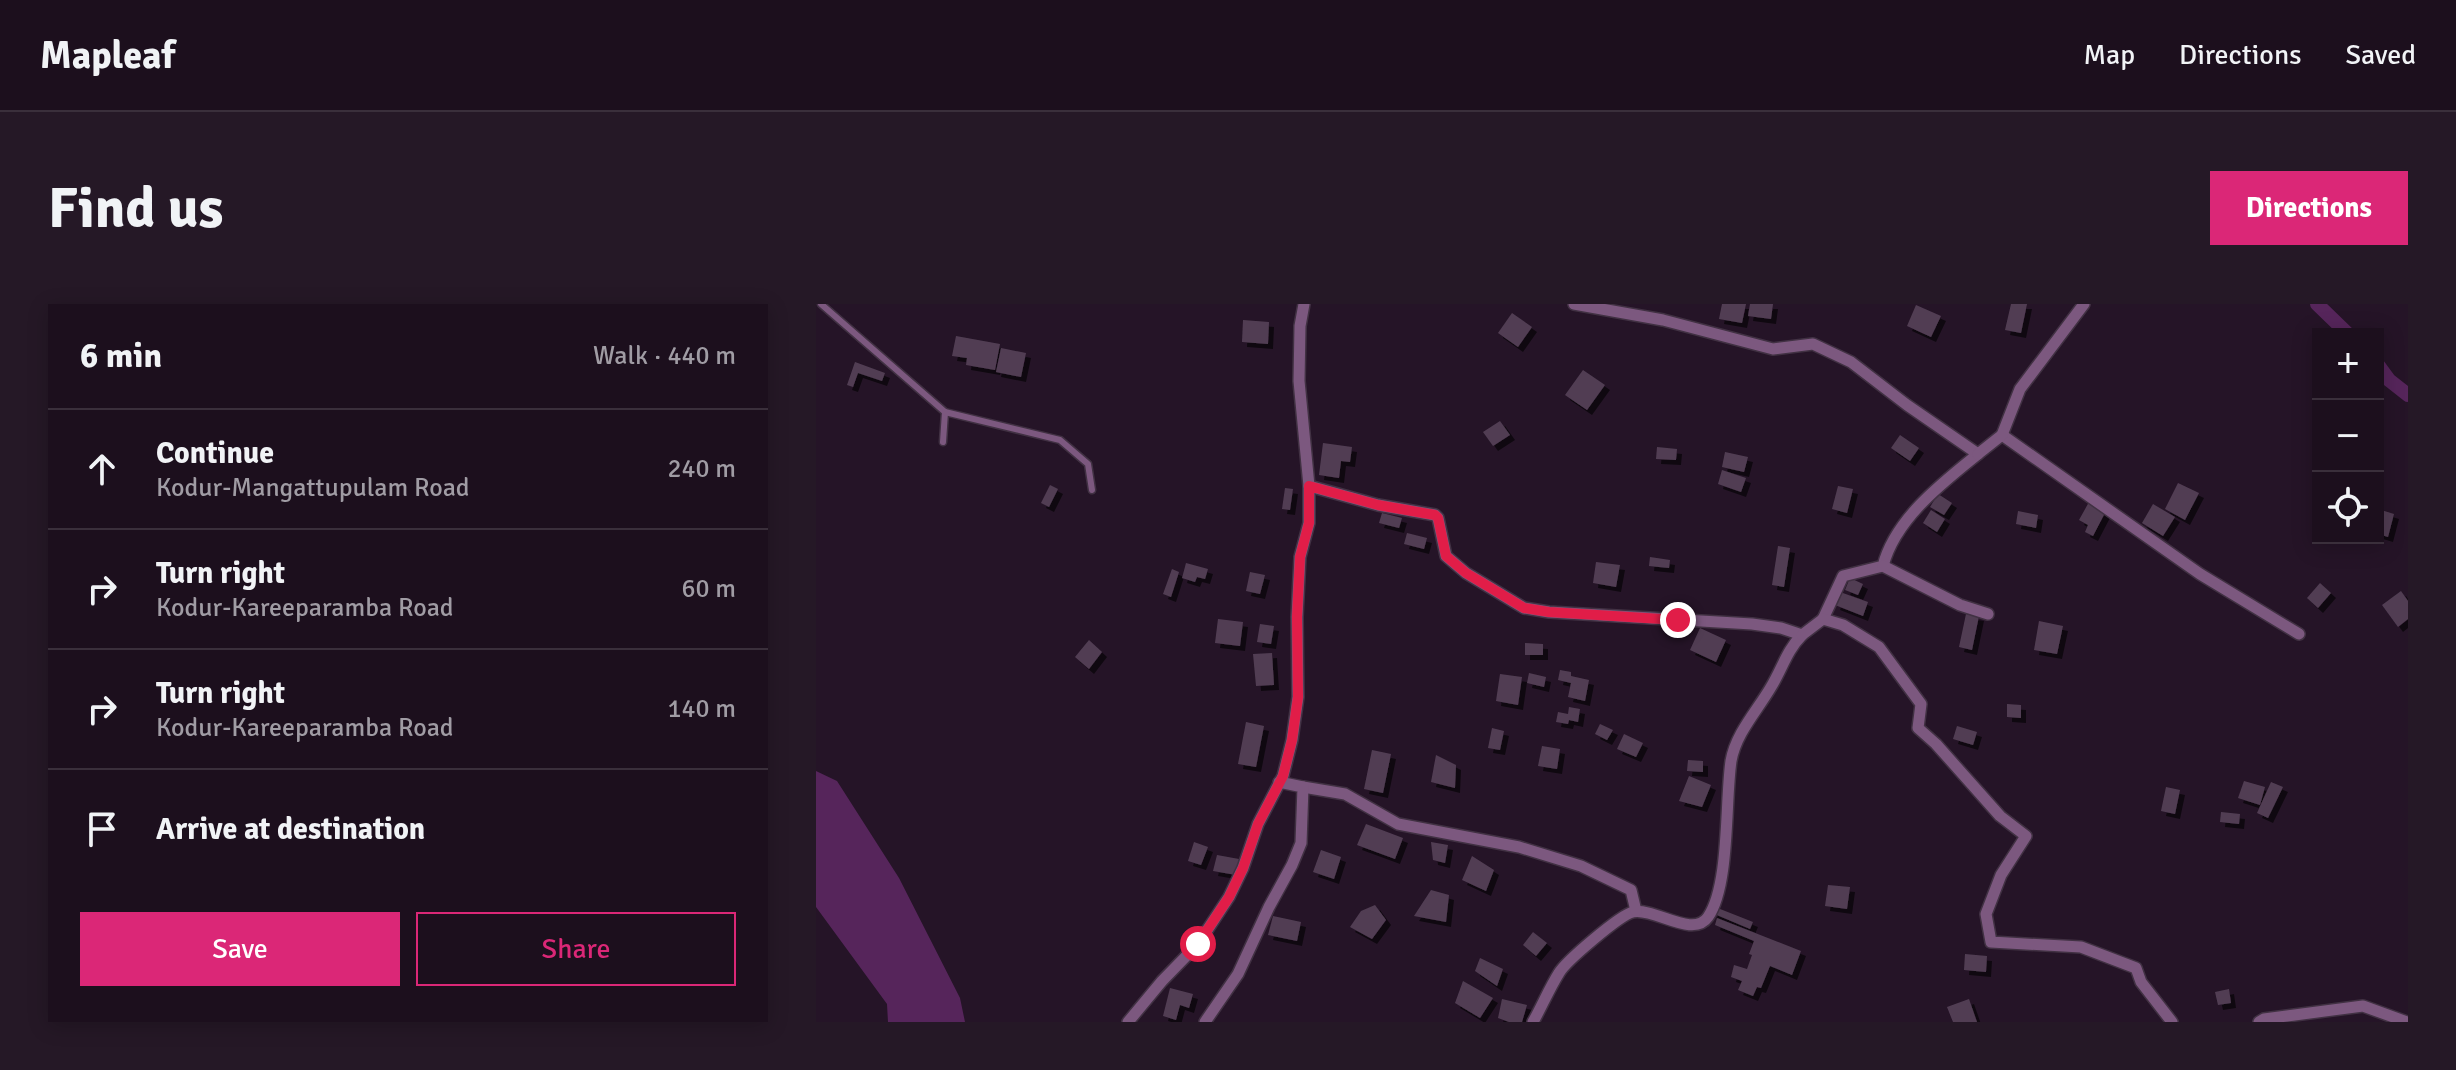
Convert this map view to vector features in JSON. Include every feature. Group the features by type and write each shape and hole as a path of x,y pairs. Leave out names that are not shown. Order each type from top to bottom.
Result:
{"street":[{"path":"1128,1022 1198,944 1229,897 1258,824 1283,776 1292,740 1298,697 1300,557 1309,523 1309,486 1299,381 1300,326 1304,304"},
{"path":"1574,304 1663,320 1773,349 1813,344 1851,362 1978,454"},
{"path":"1883,566 1887,549 1904,524 1948,478 2002,435 2020,389 2084,304"},
{"path":"2002,435 2200,574 2299,634"},
{"path":"1309,486 1378,505 1435,515 1446,556 1466,573 1524,608 1752,624 1802,635"},
{"path":"1533,1022 1560,970 1622,916 1636,911 1692,925 1704,922 1708,917 1715,905 1723,864 1730,771 1736,742 1771,687 1792,645 1823,619 1843,576 1883,566 1960,605 1988,614"},
{"path":"1823,619 1843,625 1879,647 1921,704 1918,728 2000,816 2026,836 2001,875 1986,914 1991,942 2081,947 2136,968 2141,982 2172,1022"},
{"path":"1279,782 1345,794 1398,824 1519,847 1581,866 1631,890 1636,911"},
{"path":"1205,1022 1238,974 1292,865 1301,843 1303,787"},
{"path":"2259,1022 2363,1006 2407,1022"}],"lane":[{"path":"821,304 945,412 1060,440 1088,464 1092,490"},
{"path":"943,442 945,412"}],"shaded area":[{"path":"816,771 837,781 899,878 960,998 965,1022 888,1022 887,1004 816,907"}],"building":[{"path":"1722,304 1746,304 1742,323 1719,319"},
{"path":"1750,304 1773,304 1771,319 1748,316"},
{"path":"2011,304 2027,304 2021,333 2005,330"},
{"path":"1916,305 1941,316 1931,337 1907,326"},
{"path":"1512,313 1532,327 1518,347 1498,333"},
{"path":"1243,320 1269,322 1268,344 1242,342"},
{"path":"956,336 1000,344 995,370 966,365 967,358 952,356"},
{"path":"1001,348 1026,353 1021,377 996,372"},
{"path":"855,362 885,373 882,381 858,373 853,387 847,385"},
{"path":"1583,370 1605,385 1587,410 1565,395"},
{"path":"1500,421 1510,435 1493,446 1483,432"},
{"path":"1900,435 1919,448 1910,461 1891,448"},
{"path":"1323,443 1352,447 1350,462 1341,461 1339,478 1319,475"},
{"path":"1657,447 1677,449 1676,460 1656,459"},
{"path":"1725,452 1748,457 1744,472 1722,467"},
{"path":"1722,470 1746,478 1741,492 1718,484"},
{"path":"2178,483 2199,493 2185,520 2165,509"},
{"path":"1050,485 1058,489 1049,507 1041,503"},
{"path":"1838,486 1853,489 1847,513 1832,509"},
{"path":"1285,488 1293,489 1290,510 1282,509"},
{"path":"1938,494 1952,503 1944,515 1930,507"},
{"path":"2089,502 2106,511 2093,536 2085,532 2088,525 2079,520"},
{"path":"2153,504 2175,517 2163,536 2142,523"},
{"path":"1931,510 1945,519 1937,532 1923,523"},
{"path":"2018,511 2038,515 2036,528 2016,524"},
{"path":"2384,511 2394,514 2388,537 2384,536"},
{"path":"1382,513 1402,518 1399,528 1379,523"},
{"path":"1407,533 1427,538 1424,549 1404,544"},
{"path":"1778,546 1790,548 1784,587 1772,585"},
{"path":"1650,557 1670,560 1669,568 1649,566"},
{"path":"1596,562 1620,565 1616,587 1593,583"},
{"path":"1186,563 1208,569 1205,579 1197,577 1195,582 1182,578"},
{"path":"1172,569 1179,572 1171,597 1163,594"},
{"path":"1250,572 1265,575 1260,594 1246,591"},
{"path":"1850,578 1863,584 1858,595 1845,590"},
{"path":"2320,583 2331,593 2318,608 2307,598"},
{"path":"2401,591 2408,601 2408,619 2398,627 2382,605"},
{"path":"1840,592 1868,602 1863,616 1835,605"},
{"path":"1966,614 1979,616 1972,650 1959,647"},
{"path":"1218,619 1243,622 1240,646 1215,643"},
{"path":"2039,621 2063,626 2057,654 2034,650"},
{"path":"1260,624 1274,626 1271,644 1257,642"},
{"path":"1700,628 1726,640 1716,662 1690,650"},
{"path":"1089,640 1102,652 1089,669 1075,657"},
{"path":"1525,643 1543,644 1543,655 1525,655"},
{"path":"1272,653 1274,685 1256,686 1253,654"},
{"path":"1560,670 1589,680 1585,701 1568,697 1571,683 1558,680"},
{"path":"1529,673 1546,677 1544,687 1527,683"},
{"path":"1500,674 1522,677 1518,705 1496,701"},
{"path":"2007,704 2021,705 2021,718 2007,717"},
{"path":"1569,707 1580,709 1578,722 1556,722 1558,712 1568,714"},
{"path":"1246,722 1264,726 1256,767 1238,764"},
{"path":"1600,724 1613,730 1607,740 1595,734"},
{"path":"1957,726 1977,732 1973,745 1953,739"},
{"path":"1492,728 1504,731 1500,750 1488,748"},
{"path":"1624,734 1643,743 1636,757 1617,749"},
{"path":"1542,746 1560,749 1557,769 1538,766"},
{"path":"1372,750 1391,754 1383,793 1364,789"},
{"path":"1436,755 1456,765 1455,788 1431,782"},
{"path":"1688,760 1703,761 1703,772 1687,771"},
{"path":"1689,776 1711,785 1702,807 1679,801"},
{"path":"2244,781 2265,787 2260,805 2238,798"},
{"path":"2271,782 2283,787 2268,818 2257,813"},
{"path":"2166,787 2180,790 2175,814 2161,811"},
{"path":"2221,812 2240,814 2239,824 2220,822"},
{"path":"1366,824 1403,838 1395,859 1357,845"},
{"path":"1194,842 1208,847 1201,865 1188,861"},
{"path":"1431,842 1448,845 1445,863 1433,860"},
{"path":"1321,850 1341,857 1334,879 1313,872"},
{"path":"1217,855 1239,859 1236,875 1213,871"},
{"path":"1472,856 1494,870 1486,891 1462,880"},
{"path":"1828,885 1850,887 1847,909 1825,906"},
{"path":"1431,890 1449,895 1446,922 1414,916"},
{"path":"1375,905 1386,920 1372,939 1350,927 1361,911"},
{"path":"1715,907 1753,922 1750,929 1712,913"},
{"path":"1273,916 1301,922 1297,941 1268,935"},
{"path":"1717,918 1801,951 1792,975 1770,966 1761,988 1757,987 1753,996 1738,990 1742,981 1731,977 1734,965 1747,969 1754,941 1715,925"},
{"path":"1533,932 1547,943 1536,956 1523,945"},
{"path":"1965,954 1987,956 1986,972 1964,970"},
{"path":"1480,958 1503,969 1497,986 1475,971"},
{"path":"1463,981 1493,998 1480,1018 1455,1003"},
{"path":"1170,988 1193,994 1189,1008 1180,1005 1176,1020 1163,1016"},
{"path":"2229,989 2231,1003 2218,1005 2215,992"},
{"path":"1502,999 1527,1005 1522,1022 1498,1018"},
{"path":"1969,999 1977,1022 1953,1022 1947,1007"}],"waterway":[{"path":"2317,304 2342,328"},
{"path":"2384,373 2408,395"}],"route":[{"path":"1198,944 1229,897 1243,868 1258,824 1283,776 1292,740 1298,697 1300,557 1309,523 1309,486 1378,505 1435,515 1446,556 1466,573 1524,608 1678,620"}]}
